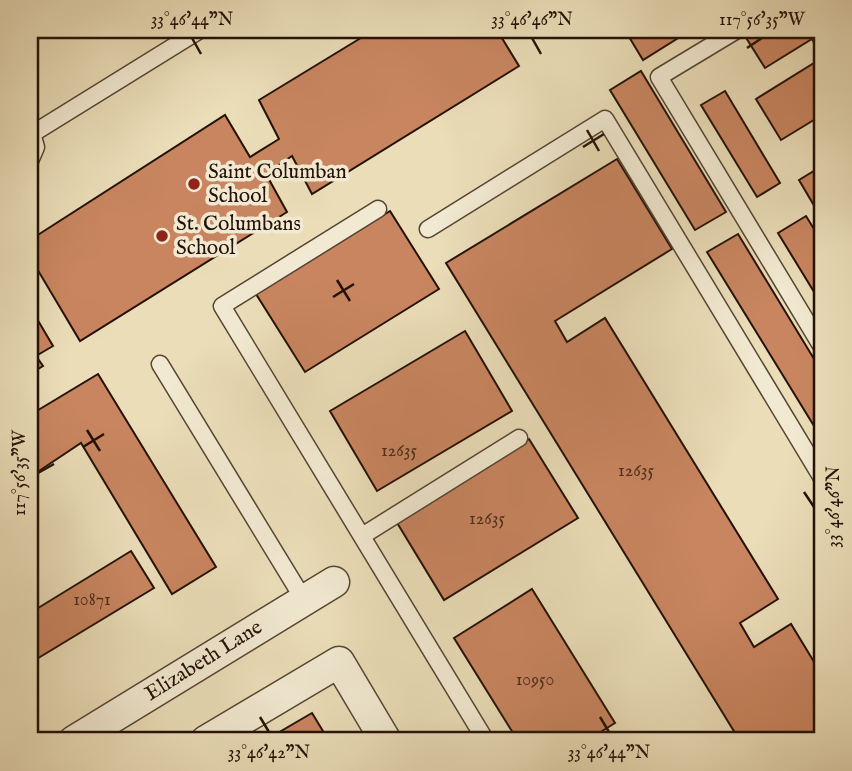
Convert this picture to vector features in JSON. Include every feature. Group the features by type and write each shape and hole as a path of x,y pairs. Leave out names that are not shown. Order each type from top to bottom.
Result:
{"street":[{"name":"Elizabeth Lane","path":"74,741 334,582"},
{"path":"206,741 339,662 386,741"}],"lane":[{"path":"30,34 36,30"},
{"path":"30,161 36,147 31,130 200,30"},
{"path":"737,30 659,77 822,347"},
{"path":"428,229 605,119 822,478"},
{"path":"378,209 222,306 486,741"},
{"path":"160,364 304,600"},
{"path":"362,536 519,438"}],"building":[{"name":"Saint Columban School","path":"374,30 497,30 519,66 312,194 292,156 266,174 287,212 80,341 30,257 30,240 225,115 250,157 279,139 259,100"},
{"path":"691,30 643,60 626,32"},
{"path":"756,30 822,30 822,57 812,39 765,68 745,36"},
{"path":"822,58 822,115 781,140 756,99"},
{"path":"641,71 726,212 695,230 610,90"},
{"path":"725,91 780,183 757,197 701,105"},
{"path":"617,159 672,249 555,321 567,342 605,318 778,599 740,623 754,647 791,624 822,675 822,741 740,741 446,263"},
{"path":"822,166 822,219 799,180"},
{"path":"390,211 439,289 305,372 256,294"},
{"path":"806,216 822,242 822,305 778,233"},
{"path":"738,234 822,372 822,439 707,252"},
{"path":"30,307 53,346 36,356 43,366 30,374"},
{"path":"465,331 512,411 377,491 330,411"},
{"path":"98,374 216,567 172,594 81,443 30,477 30,415"},
{"path":"529,439 578,518 444,600 396,521"},
{"path":"131,551 154,588 30,663 30,613"},
{"path":"532,589 615,723 586,741 518,741 454,638"},
{"path":"312,713 329,741 264,741"}],"place":[{"name":"Saint Columban School","path":"194,184"},
{"name":"St. Columbans School","path":"162,236"}]}
